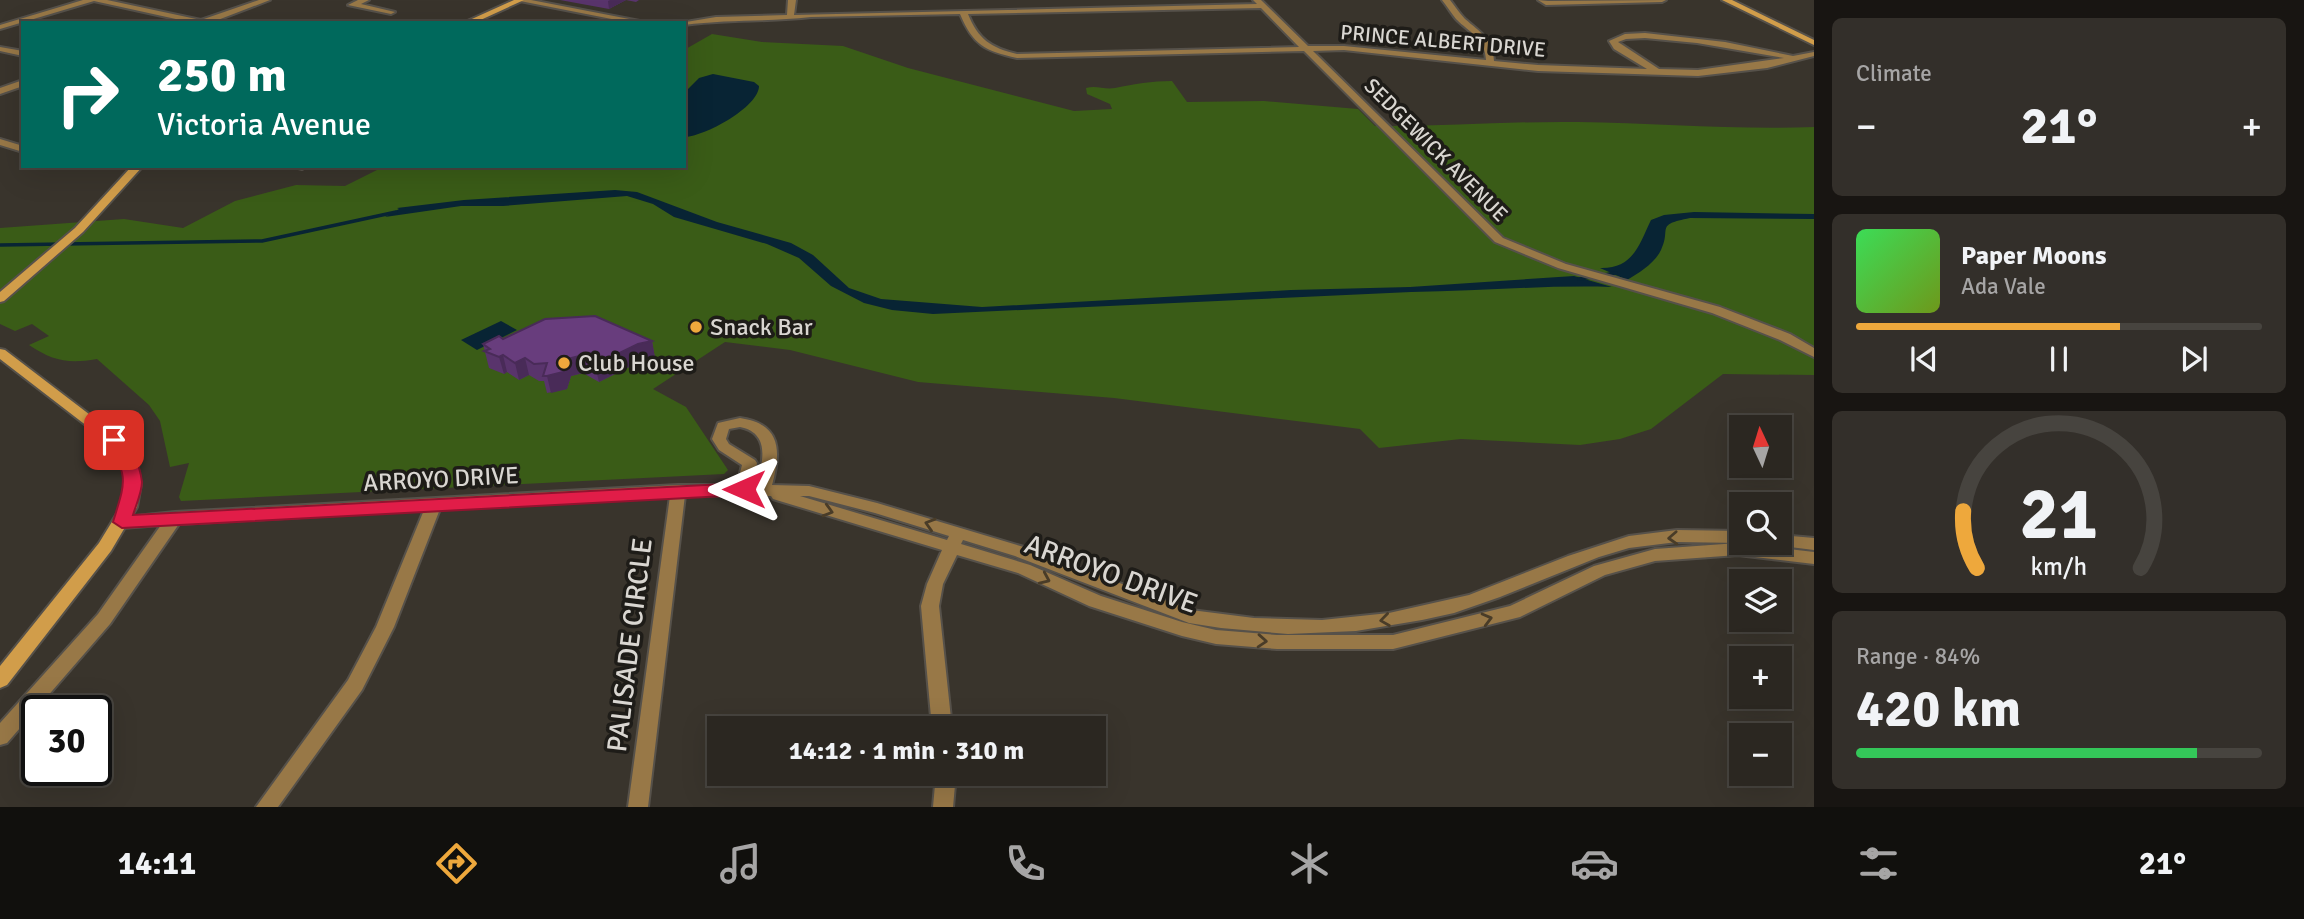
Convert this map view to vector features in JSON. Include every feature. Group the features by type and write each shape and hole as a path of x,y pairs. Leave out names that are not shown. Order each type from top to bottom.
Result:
{"street":[{"path":"0,27 91,0"},
{"path":"97,0 197,21"},
{"path":"205,21 266,0"},
{"path":"365,0 352,5 391,12"},
{"path":"472,21 519,0 634,21"},
{"path":"790,18 792,0"},
{"path":"1446,0 1464,22 1484,36 1490,48 1490,62"},
{"path":"1544,1 1662,0"},
{"path":"1726,0 1814,43"},
{"path":"686,23 707,19 1260,3"},
{"name":"SEDGEWICK AVENUE","path":"1260,3 1495,237 1521,251 1606,279 1716,310 1814,353"},
{"name":"PRINCE ALBERT DRIVE","path":"963,12 973,37 984,46 1017,56 1306,48 1387,50 1538,68 1658,72 1730,71 1814,54"},
{"path":"610,21 616,18"},
{"path":"1658,72 1617,47 1613,41 1618,37 1635,35 1676,38 1794,58"},
{"path":"0,49 21,54"},
{"path":"0,91 21,84"},
{"path":"0,142 21,148"},
{"path":"0,298 92,217 134,170"},
{"path":"0,353 95,426 125,454 133,484 122,522 51,618 0,680"},
{"path":"744,489 750,463 724,447 719,439 723,426 744,421 754,424 762,432 771,454 763,490"},
{"name":"ARROYO DRIVE","path":"122,522 678,491 763,490 955,539 1021,552 1189,616 1214,621 1272,625 1375,622 1410,617 1456,606 1615,545 1667,537 1729,537"},
{"name":"PALISADE CIRCLE","path":"638,807 678,491"},
{"path":"266,807 355,685 385,627 434,504"},
{"path":"0,737 104,619 175,518"},
{"path":"941,716 930,606 935,584 955,539"},
{"name":"ARROYO DRIVE","path":"955,539 1095,601 1193,632 1249,640 1345,643 1393,642 1514,612 1600,570 1656,555 1738,550 1814,558"},
{"path":"1792,542 1814,544"},
{"path":"943,807 945,786"}],"green space":[{"path":"712,34 762,42 843,46 908,68 1074,111 1112,109 1110,104 1087,94 1086,88 1172,81 1187,102 1264,101 1358,109 1375,126 1553,122 1755,128 1814,127 1814,375 1723,374 1651,429 1620,439 1580,445 1461,439 1379,448 1360,429 1114,398 918,382 790,350 725,342 653,389 686,407 728,470 724,474 181,501 179,497 189,463 170,467 160,421 149,405 97,359 69,361 53,358 29,345 49,336 32,324 15,331 0,324 0,228 124,219 183,228 235,201 296,185 345,186 381,168 686,168 686,49"}],"water":[{"path":"713,74 754,82 759,86 757,94 741,111 717,126 686,137 686,91 699,78"},
{"path":"615,190 637,192 717,222 791,243 813,255 849,288 881,299 982,307 1291,290 1410,287 1574,276 1612,287 1411,292 933,314 892,310 864,303 831,286 799,258 767,244 674,217 653,204 627,196 503,206 461,206 385,217 399,209 397,208 464,200"},
{"path":"1694,212 1814,214 1814,219 1679,220 1666,228 1664,243 1655,259 1632,277 1627,280 1600,268 1611,267 1627,260 1638,246 1651,220 1664,215"},
{"path":"501,321 517,330 477,350 461,340"}],"building":[{"path":"595,316 652,341 638,344 595,365 579,356 567,359 563,372 547,376 543,376 547,363 534,364 525,358 515,363 503,355 499,357 484,351 490,349 483,344 499,336 503,339 545,319"}],"waterway":[{"path":"0,245 262,241 396,212"},
{"path":"1579,279 1616,273"}],"place":[{"name":"Snack Bar","path":"696,327"},
{"name":"Club House","path":"564,363"}],"route":[{"path":"114,440 128,458 132,472 129,507 122,522 744,489"}]}
